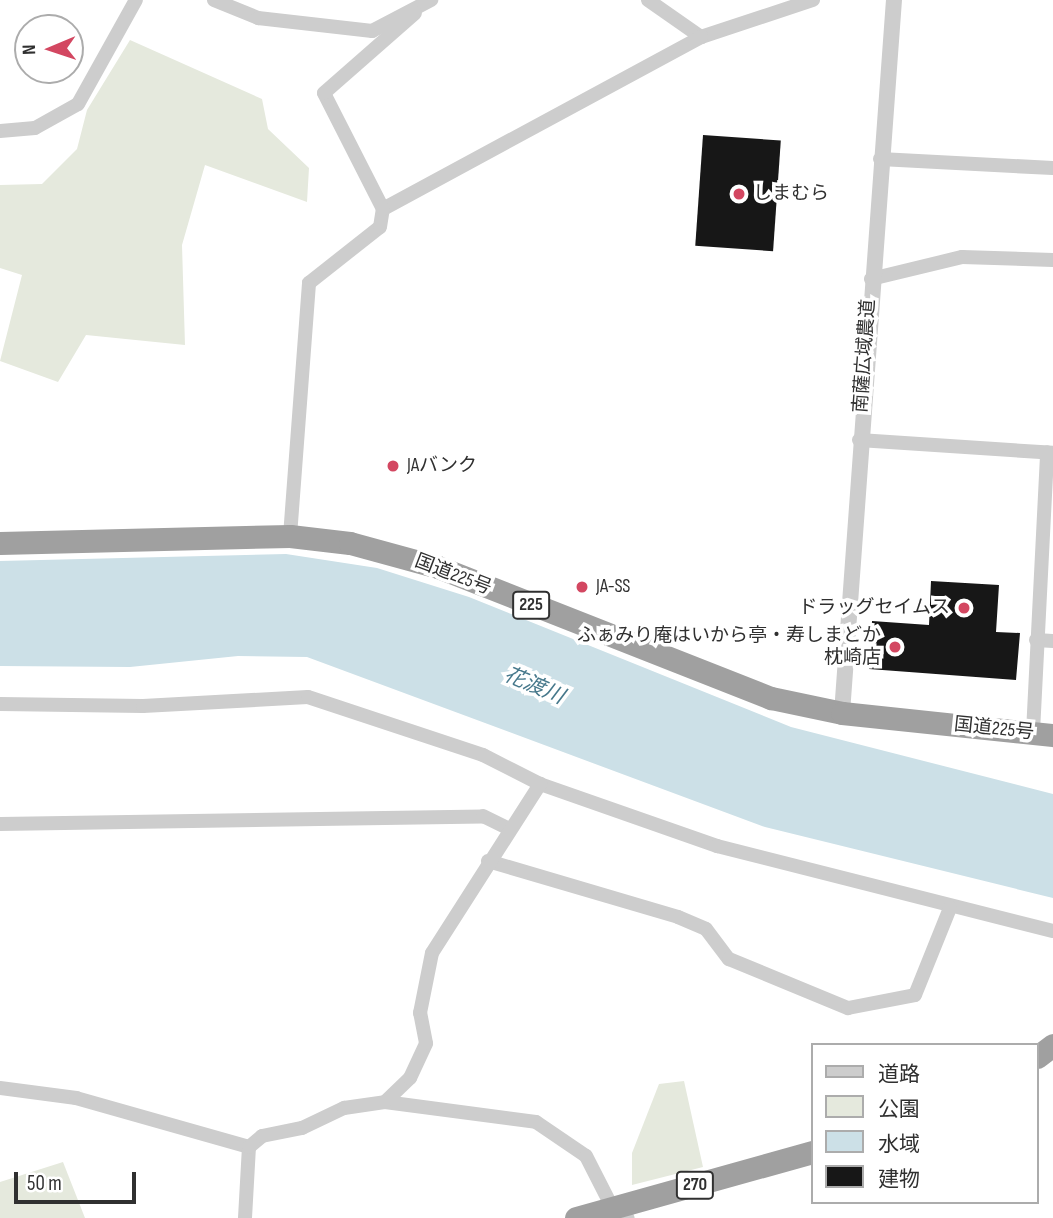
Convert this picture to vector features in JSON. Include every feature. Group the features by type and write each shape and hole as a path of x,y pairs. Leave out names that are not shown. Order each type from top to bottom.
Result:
{"highway":[{"name":"国道225号","path":"0,543 290,536 392,552 738,687 842,712 1053,735"},
{"name":"270","path":"576,1218 620,1213 811,1153"}],"street":[{"path":"0,131 35,128 78,104 135,0"},
{"path":"214,0 258,18 372,31 415,13"},
{"path":"290,536 309,283 380,227 383,209 324,93 431,0"},
{"path":"648,0 701,37"},
{"path":"383,209 701,37 813,0"},
{"name":"南薩広域農道","path":"842,712 859,440 894,0"},
{"path":"880,159 1053,168"},
{"path":"871,279 962,257 1053,260"},
{"path":"859,440 1050,452 1029,733 1053,728"},
{"path":"1036,640 1053,641"},
{"path":"0,704 144,706 308,697 483,755 540,784 717,846 950,908 1053,931"},
{"path":"386,1102 410,1078 426,1043 420,1013 432,953 488,861 540,784"},
{"path":"0,824 483,816 510,829"},
{"path":"488,861 678,917 706,929 729,959 848,1008 915,995 950,908"},
{"path":"0,1088 76,1098 249,1147"},
{"path":"245,1218 249,1147 261,1136 302,1129 344,1108 386,1102 536,1122 586,1156 620,1213"}],"green space":[{"path":"130,40 262,99 268,129 309,168 307,202 205,165 182,245 185,345 86,335 58,382 0,361 22,275 0,268 0,185 42,184 77,149 87,110"},
{"path":"684,1081 703,1167 632,1185 632,1153 659,1084"},
{"path":"63,1162 85,1218 0,1218 0,1182"}],"water":[{"name":"花渡川","path":"286,554 377,568 469,597 791,727 1053,794 1053,898 765,827 307,657 238,656 130,667 0,666 0,561"}],"building":[{"name":"しまむら","path":"703,135 781,140 773,251 695,246"},
{"name":"ドラッグセイムス","path":"931,581 999,585 996,632 1020,633 1016,680 869,669 872,621 929,625"}],"place":[{"name":"しまむら","path":"739,194"},
{"name":"JAバンク","path":"393,466"},
{"name":"JA-SS","path":"582,587"},
{"name":"ドラッグセイムス","path":"964,608"},
{"name":"ふぁみり庵はいから亭・寿しまどか 枕崎店","path":"895,647"}]}
